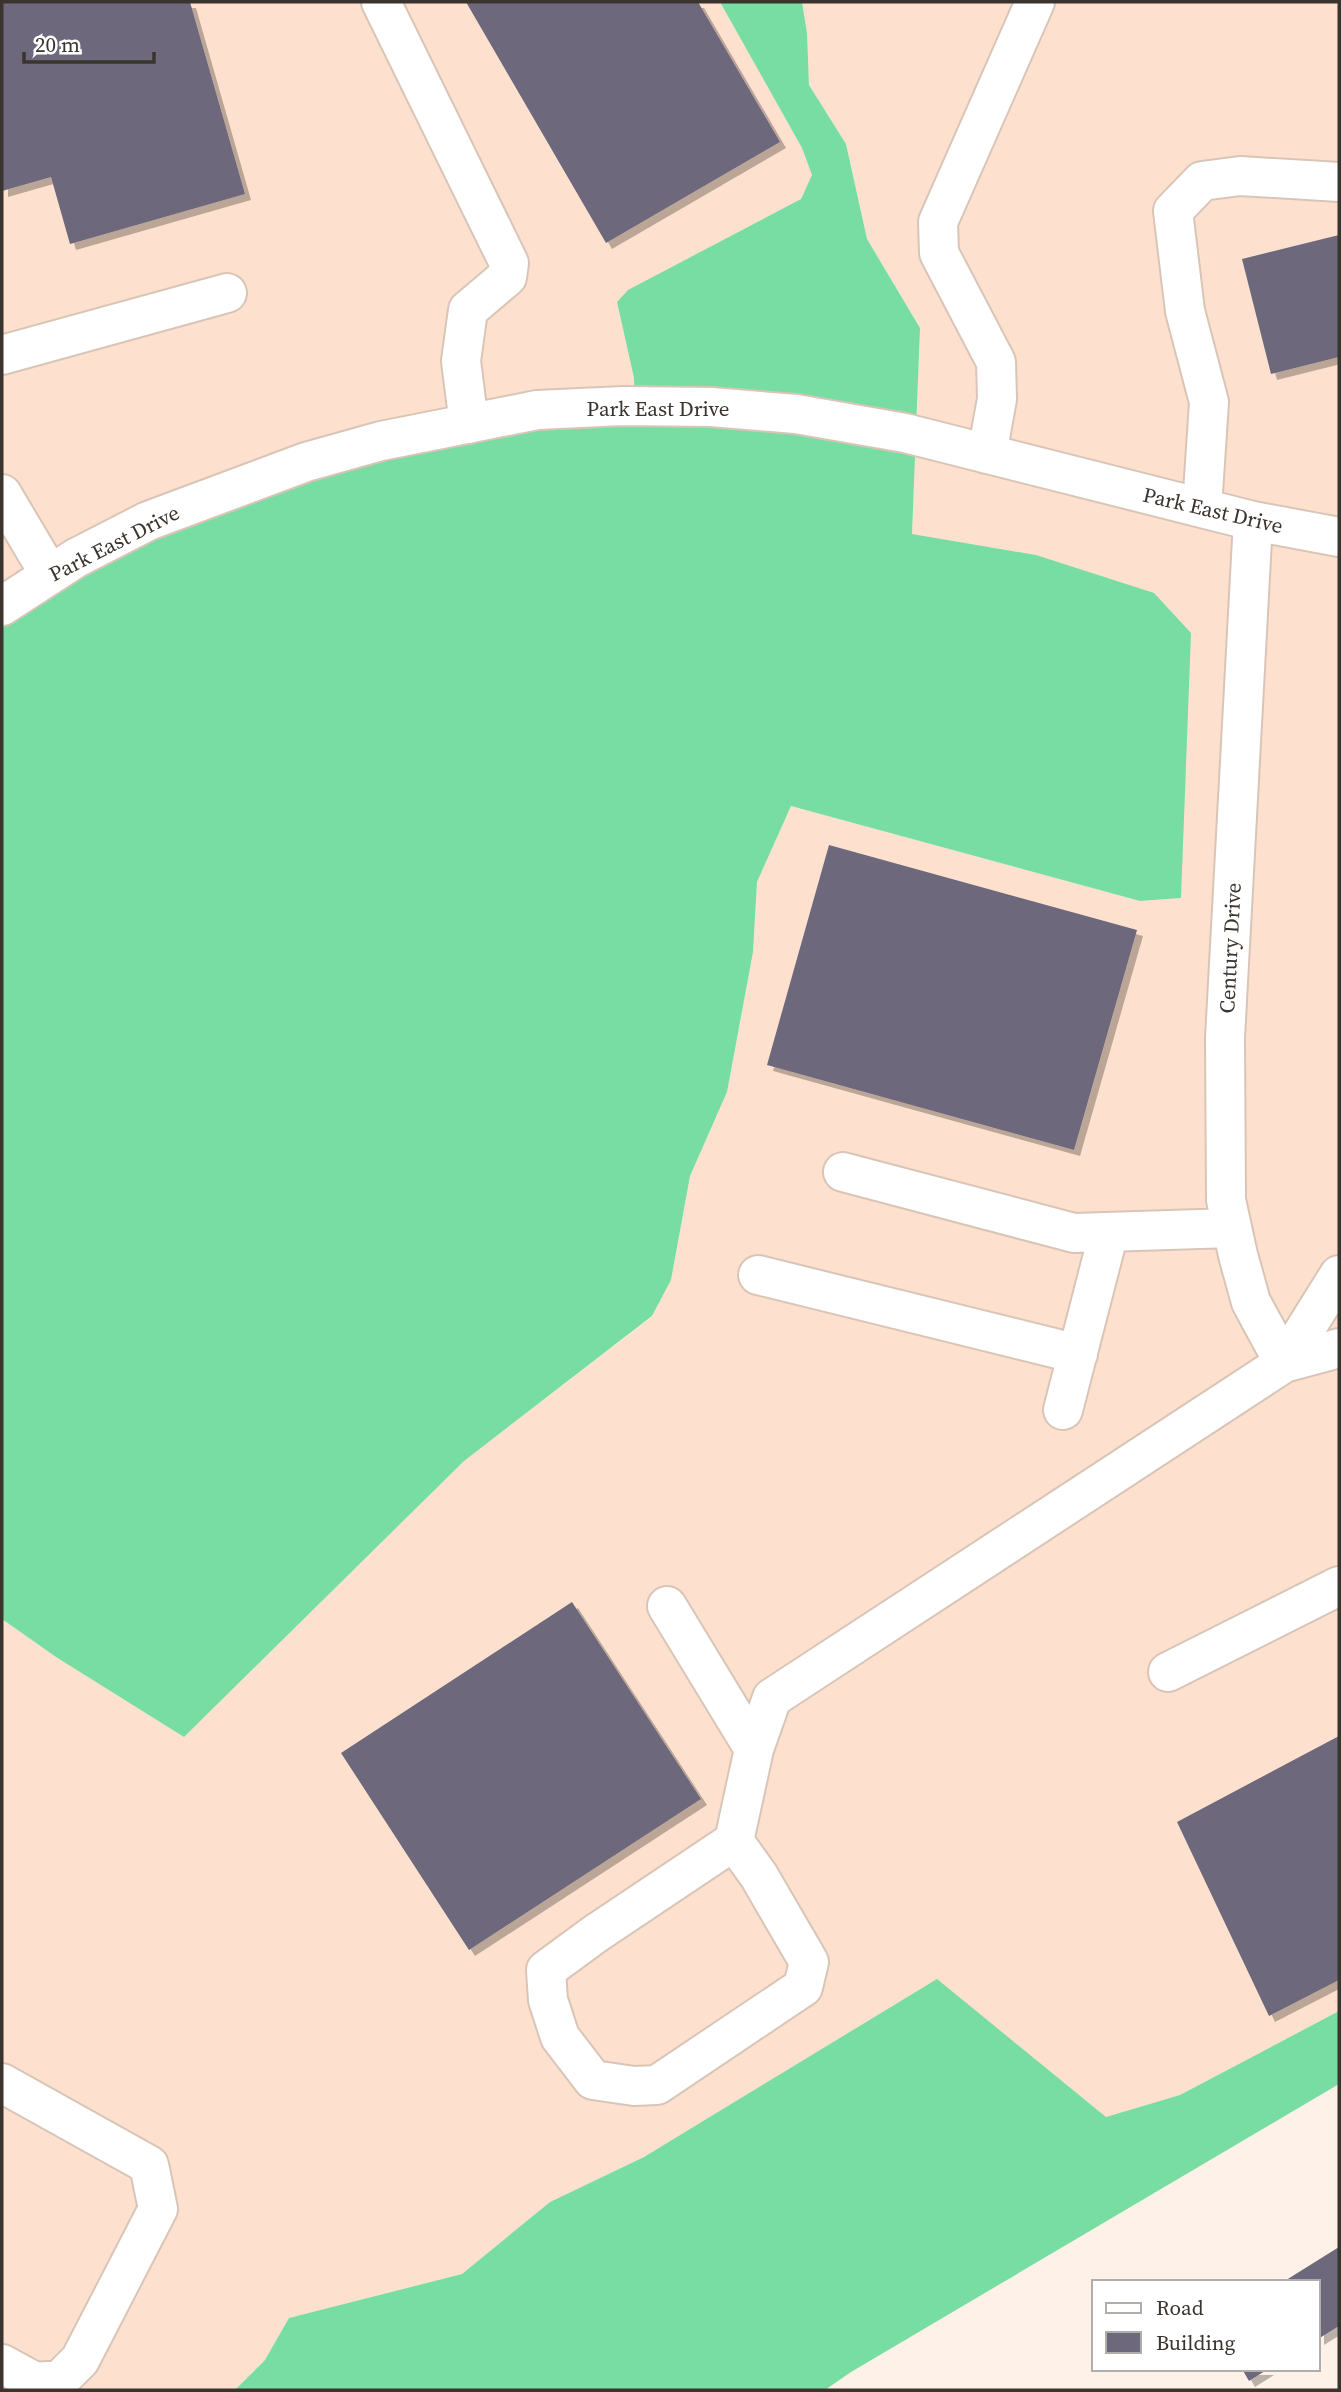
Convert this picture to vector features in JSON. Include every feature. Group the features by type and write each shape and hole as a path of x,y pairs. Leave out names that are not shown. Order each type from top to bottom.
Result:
{"street":[{"path":"381,2 509,263 506,277 468,310 461,361 469,424"},
{"path":"987,454 997,399 996,362 939,253 938,222 1035,2"},
{"path":"1202,508 1209,402 1185,311 1173,211 1202,181 1240,176 1339,183"},
{"path":"2,355 227,293"},
{"name":"Park East Drive","path":"2,606 76,558 148,521 224,490 306,462 381,441 537,410 624,405 711,407 796,414 905,433 1253,521 1339,537"},
{"path":"2,494 50,575"},
{"name":"Century Drive","path":"1253,521 1226,1038 1226,1199 1251,1302 1284,1363"},
{"path":"843,1172 1074,1233 1232,1228"},
{"path":"1063,1410 1109,1232"},
{"path":"758,1275 1078,1354"},
{"path":"1284,1363 1339,1275"},
{"path":"734,1842 759,1876 809,1962 803,1987 657,2085 593,2080 560,2037 548,2000 546,1970 595,1934 734,1842 754,1749 772,1698 1284,1363 1339,1348"},
{"path":"1168,1672 1339,1586"},
{"path":"667,1606 754,1749"},
{"path":"2,2083 149,2165 158,2209 80,2360 60,2380 35,2382 2,2364"}],"shaded area":[{"path":"2,2 720,2 802,148 812,175 801,199 629,290 617,302 634,378 635,410 2,616"},
{"path":"802,2 1339,2 1339,2011 1180,2095 1106,2117 937,1980 644,2157 550,2202 462,2274 289,2318 265,2360 235,2390 2,2390 2,1619 56,1657 184,1737 464,1461 652,1317 671,1280 690,1176 727,1092 753,952 757,882 791,806 1140,901 1181,898 1036,555 912,534 920,328 867,239 846,144 809,85 807,33"}],"green space":[{"path":"720,2 802,2 807,33 809,85 846,144 867,239 920,328 912,534 1036,555 1154,593 1191,633 1181,898 1140,901 791,806 757,882 753,952 727,1092 690,1176 671,1280 652,1316 464,1461 184,1737 56,1657 2,1619 2,616 75,566 425,435 635,410 634,378 617,302 628,290 801,199 812,175 802,148"},
{"path":"937,1979 1106,2117 1180,2095 1339,2011 1339,2084 851,2372 825,2390 235,2390 265,2360 289,2318 462,2274 550,2202 644,2157"}],"building":[{"path":"2,2 190,2 245,194 70,244 51,177 2,191"},
{"path":"466,2 698,2 780,142 606,243"},
{"path":"1339,235 1339,357 1271,374 1242,259"},
{"path":"829,845 1137,930 1074,1150 767,1065"},
{"path":"572,1602 701,1799 469,1950 341,1753"},
{"path":"1339,1736 1339,1980 1269,2016 1177,1822"},
{"path":"1339,2247 1339,2326 1320,2338 1320,2280 1286,2280"},
{"path":"1243,2371 1265,2371 1249,2381"}]}
